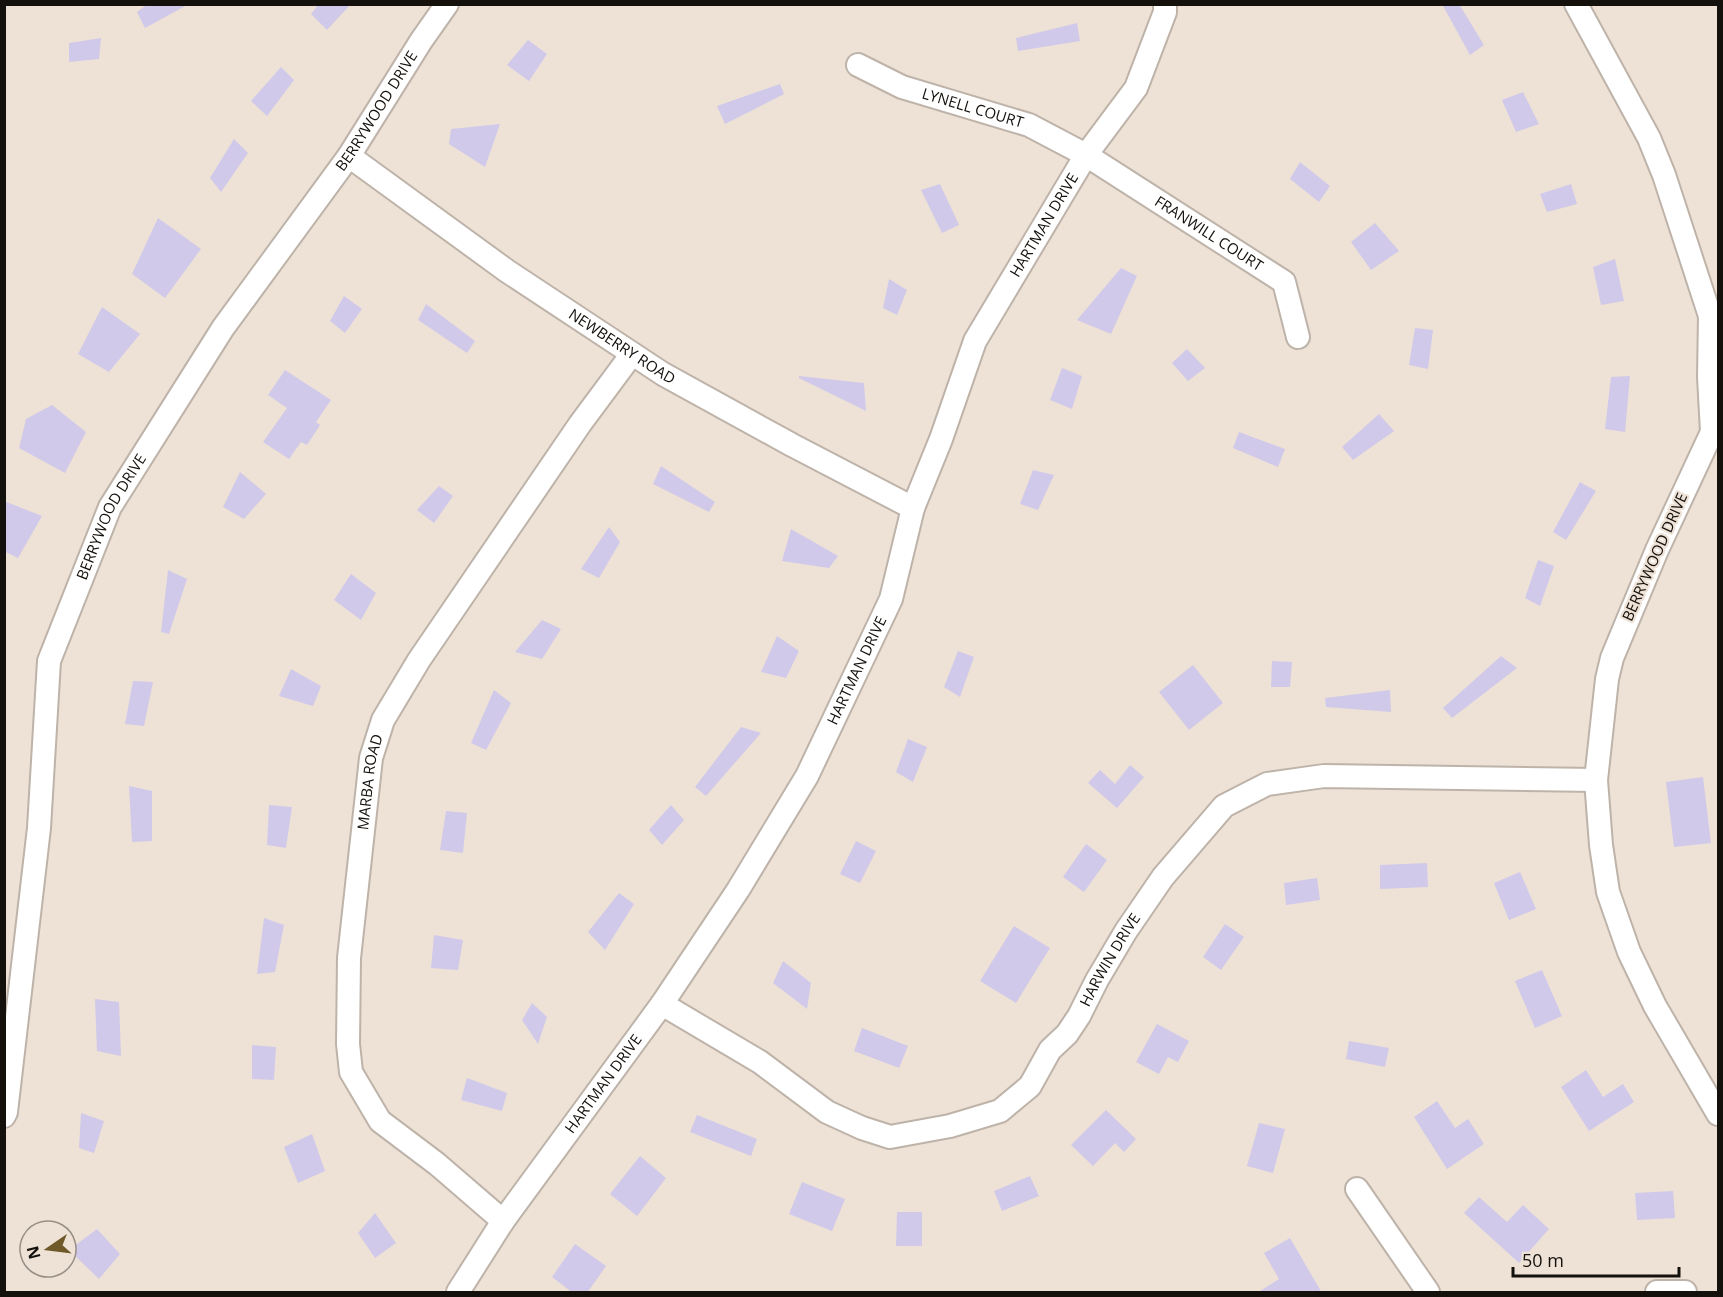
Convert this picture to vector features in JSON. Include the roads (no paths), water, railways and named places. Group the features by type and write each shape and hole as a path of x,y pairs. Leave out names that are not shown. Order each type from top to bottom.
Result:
{"street":[{"name":"BERRYWOOD DRIVE","path":"4,1116 38,839 49,661 110,507 223,328 349,156 421,41 447,4"},
{"name":"HARTMAN DRIVE","path":"458,1293 503,1221 662,1004 738,890 807,777 891,598 913,508 941,439 975,341 1086,155 1136,88 1165,12 1165,4"},
{"name":"BERRYWOOD DRIVE","path":"1576,4 1649,138 1714,315 1709,377 1712,432 1614,650 1607,679 1596,780 1601,846 1608,892 1629,952 1655,1006 1719,1114"},
{"name":"LYNELL COURT","path":"858,65 902,87 1029,125 1086,155"},
{"name":"FRANWILL COURT","path":"1086,155 1284,282 1298,337"},
{"name":"NEWBERRY ROAD","path":"349,156 507,271 663,374 913,508"},
{"name":"MARBA ROAD","path":"503,1221 437,1164 380,1121 351,1072 348,1044 349,958 371,758 383,720 420,660 580,424 632,354"},
{"name":"HARWIN DRIVE","path":"662,1004 760,1062 827,1112 862,1128 890,1137 950,1126 1000,1111 1030,1086 1050,1050 1073,1025 1126,931 1163,877 1224,806 1267,783 1324,776 1596,780"},
{"path":"1357,1189 1428,1293"},
{"path":"1657,1293 1685,1293"}]}
